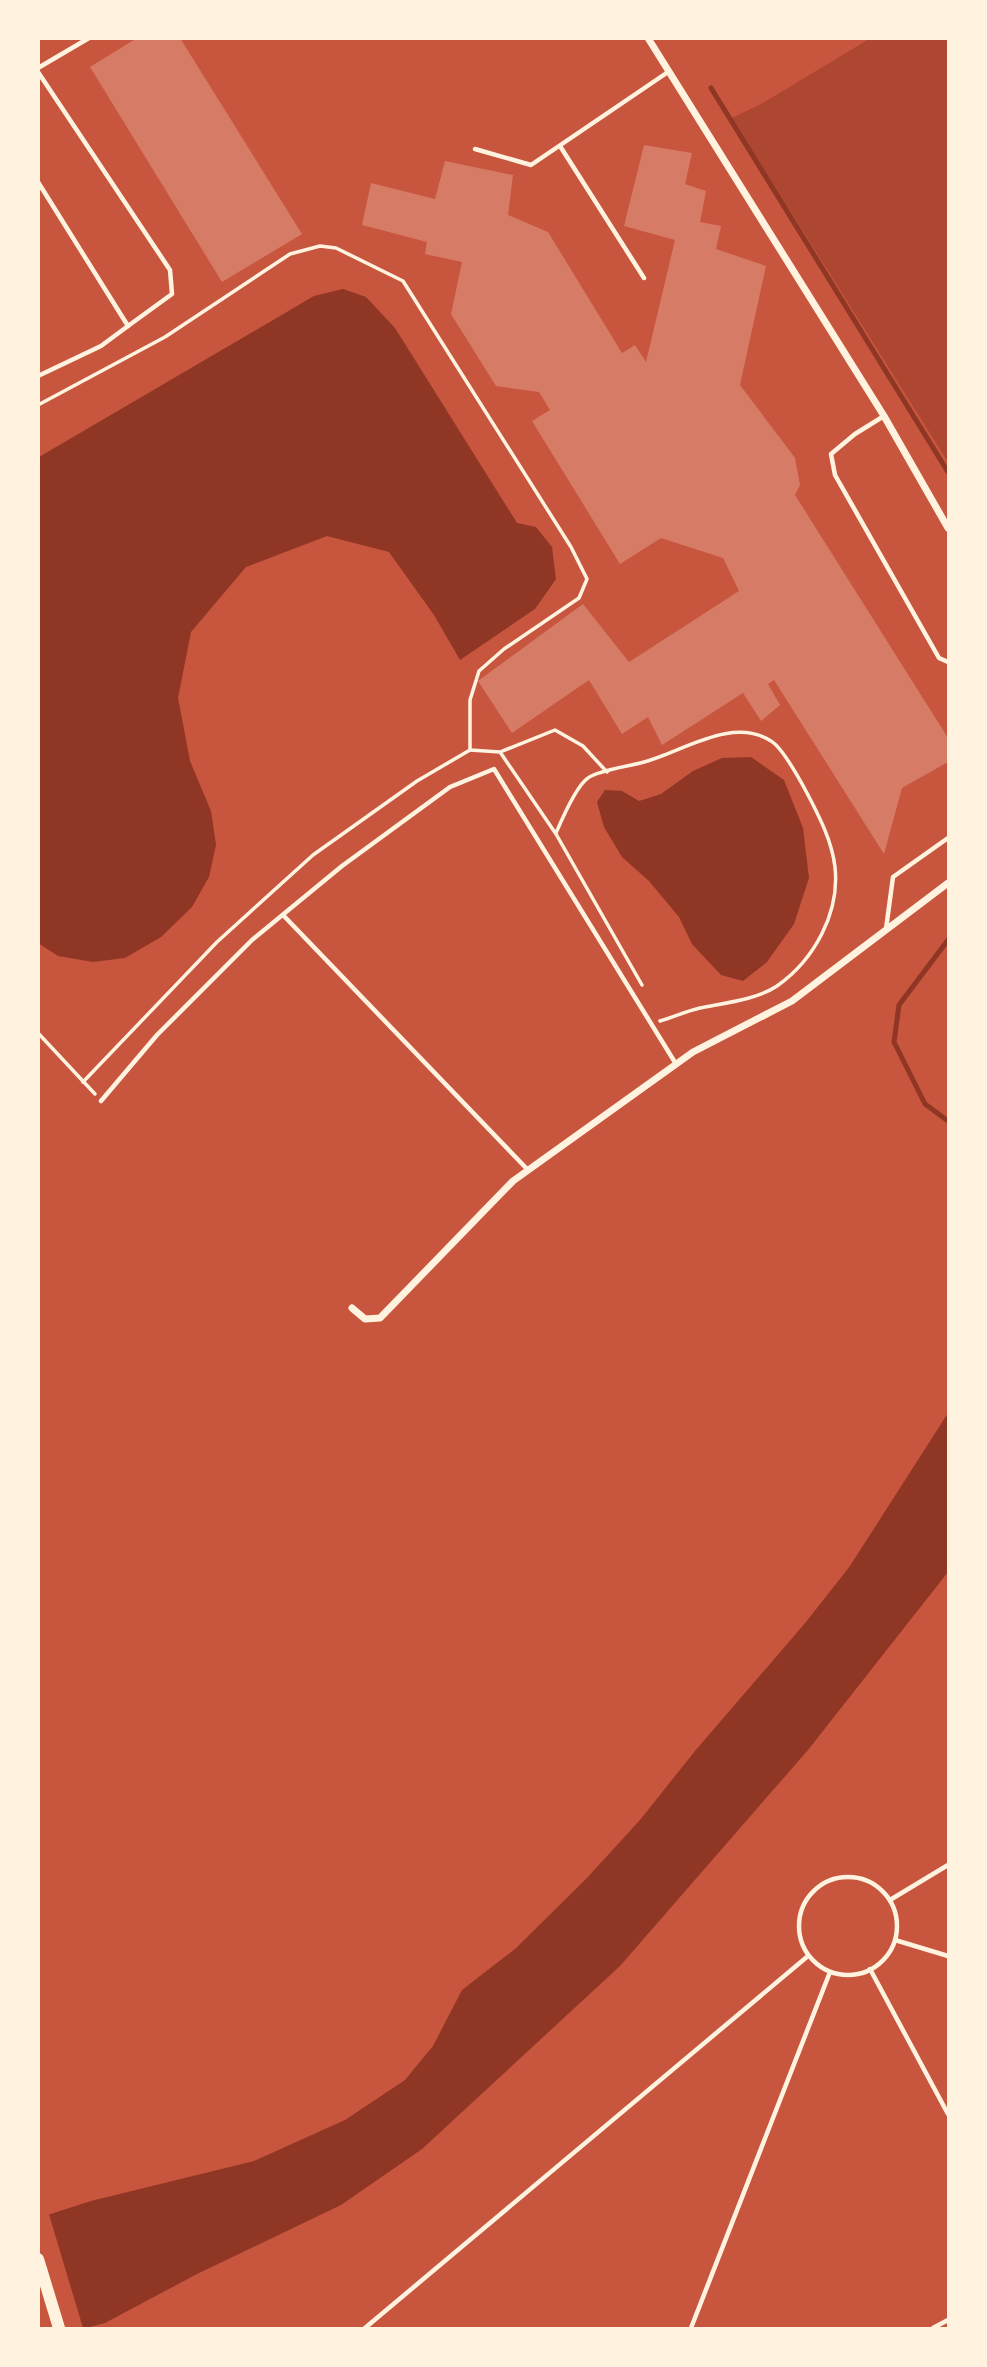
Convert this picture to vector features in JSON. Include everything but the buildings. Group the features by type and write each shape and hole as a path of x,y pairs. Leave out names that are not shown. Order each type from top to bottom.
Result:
{"main road":[{"path":"38,2259 59,2329"}],"street":[{"path":"648,38 884,416 948,528"},
{"path":"352,1308 365,1319 380,1318 513,1181 693,1052 792,1001 948,883"}],"lane":[{"path":"38,376 101,346 172,294 170,271 38,70 89,38"},
{"path":"475,149 531,165 668,72"},
{"path":"560,146 644,278"},
{"path":"38,182 128,326"},
{"path":"884,416 855,434 831,454 835,475 939,658 948,662"},
{"path":"101,1101 157,1035 252,940 342,866 450,787 494,769 676,1064"},
{"path":"886,929 893,877 948,838"},
{"path":"283,915 528,1170"},
{"path":"890,1900 948,1865"},
{"path":"834,1878 858,1878 880,1888 890,1900 897,1919 895,1940 890,1952 870,1969 858,1974 844,1975 830,1972 808,1956 801,1941 799,1918 808,1896 820,1885 834,1878"},
{"path":"895,1940 948,1956"},
{"path":"365,2329 808,1956"},
{"path":"870,1969 948,2114"},
{"path":"691,2329 830,1972"},
{"path":"933,2329 948,2320"}],"path":[{"path":"38,405 164,337 290,254 320,246 336,248 403,281 571,547 587,579 579,598 504,649 479,671 470,699 470,750"},
{"path":"83,1082 217,942 313,855 416,781 470,750 500,752 555,730 583,746 607,772"},
{"path":"555,834 570,803 587,778 646,762 714,735 744,732 772,741 797,772 824,826 835,867 834,895 823,933 807,960 775,987 651,1024"},
{"path":"500,752 555,834 642,985"},
{"path":"38,1033 101,1101"}],"shaded area":[{"path":"869,39 948,39 948,462 732,118 761,104"},
{"path":"343,289 366,297 395,328 517,523 536,527 552,547 556,579 535,609 460,660 434,615 389,552 327,536 246,567 191,632 178,698 190,761 211,811 216,845 209,877 192,907 161,937 125,958 93,962 58,956 38,943 39,457 314,296"},
{"path":"751,757 784,780 803,828 809,878 794,924 767,962 743,981 721,975 692,944 679,917 649,881 622,857 604,827 597,802 605,790 622,791 639,801 661,794 693,771 722,758"},
{"path":"948,1413 948,1572 808,1750 620,1966 422,2149 341,2205 197,2274 105,2323 86,2328 39,2328 38,2218 91,2201 254,2161 345,2120 405,2080 433,2046 462,1990 515,1949 586,1879 640,1820 695,1751 806,1622 850,1566"}],"pier":[{"path":"48,2211 83,2328 39,2328 38,2214"}],"waterway":[{"path":"711,88 948,472"},
{"path":"948,940 899,1005 894,1042 925,1104 948,1121"}]}
